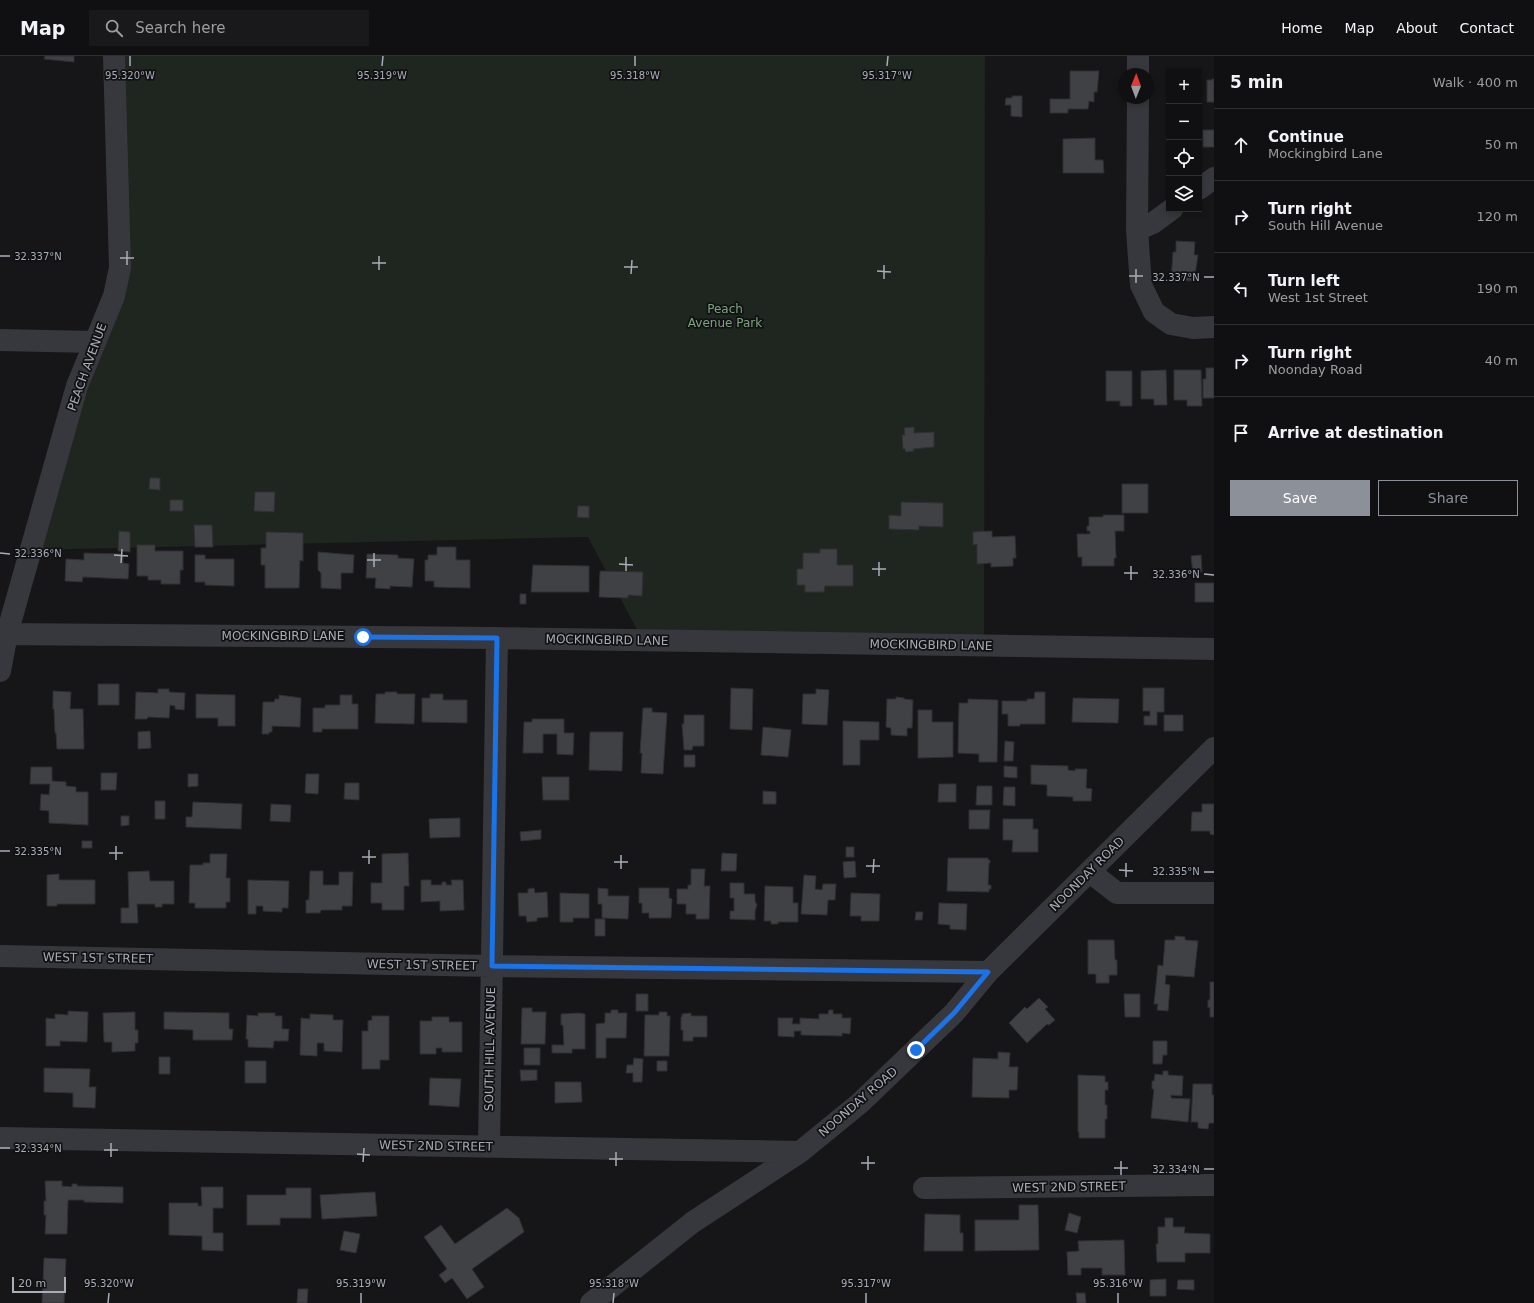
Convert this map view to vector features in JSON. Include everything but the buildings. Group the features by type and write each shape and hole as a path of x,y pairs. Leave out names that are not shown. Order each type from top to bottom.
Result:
{"street":[{"name":"PEACH AVENUE","path":"0,671 3,634 78,386 94,342 114,296 120,268 114,56"},
{"path":"1138,56 1138,68"},
{"path":"1138,104 1136,230 1141,285 1154,312 1171,324 1193,328 1214,328"},
{"path":"1202,187 1214,178"},
{"path":"1136,230 1153,223 1168,212"},
{"path":"0,340 94,342"},
{"name":"MOCKINGBIRD LANE","path":"3,634 497,638 1214,649"},
{"name":"SOUTH HILL AVENUE","path":"489,1147 497,638"},
{"name":"NOONDAY ROAD","path":"591,1303 692,1222 800,1152 860,1103 954,1013 988,972 1214,748"},
{"path":"1090,872 1117,893 1214,893"},
{"name":"WEST 1ST STREET","path":"0,956 492,966 988,972"},
{"name":"WEST 2ND STREET","path":"0,1138 800,1152"},
{"name":"WEST 2ND STREET","path":"924,1188 1214,1185"}],"green space":[{"name":"Peach Avenue Park","path":"112,56 985,56 984,646 643,641 588,537 31,550 114,296"}],"route":[{"path":"363,637 497,638 492,966 988,972 954,1013 916,1050"}]}
